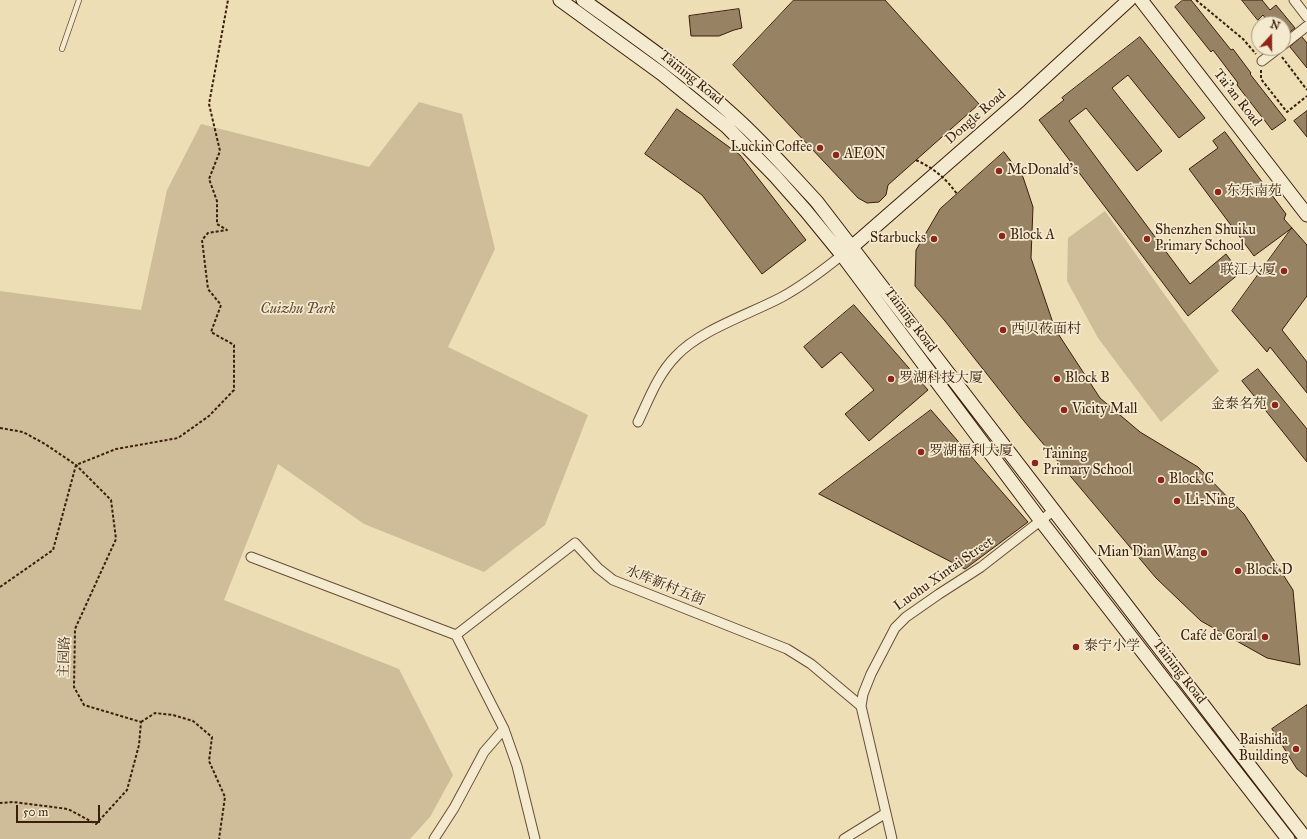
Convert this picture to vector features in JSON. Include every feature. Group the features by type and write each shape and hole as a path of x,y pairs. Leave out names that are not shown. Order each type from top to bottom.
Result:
{"main road":[{"name":"Taining Road","path":"560,0 662,74 726,127 775,176 842,255 1041,520 1288,839"},
{"name":"Taining Road","path":"583,0 669,63 735,117 812,197 852,247 1306,839"},
{"name":"Dongle Road","path":"842,255 1020,100 1129,0"},
{"name":"Tai'an Road","path":"1141,0 1307,215"}],"street":[{"path":"1294,0 1307,17"},
{"path":"1291,39 1307,26"},
{"path":"1262,61 1269,56"},
{"path":"638,422 655,385 667,366 677,354 705,335 781,297 812,279 842,255"},
{"name":"Luohu Xintai Street","path":"892,839 861,706 863,694 871,674 895,628 906,617 981,567 1053,511"},
{"name":"水库新村五街","path":"456,635 575,543 598,568 613,580 787,649 811,664 861,706"},
{"path":"252,557 456,635 504,729 517,766 535,839"},
{"path":"434,839 454,808 484,752 504,729"},
{"path":"844,839 886,813"}],"lane":[{"path":"62,50 79,0"}],"path":[{"path":"0,587 53,550 76,465 116,449 178,438 209,416 234,390 234,345 211,332 221,305 208,289 202,240 208,232 227,230 217,224 217,201 209,179 220,151 209,104 228,0"},
{"path":"1284,56 1307,90"},
{"path":"916,160 934,169 951,185 957,194"},
{"name":"主园路","path":"0,428 23,432 76,465 111,500 116,539 75,629 74,687 84,705 140,722"},
{"path":"0,803 12,802 68,809 96,824 127,790 139,745 140,722 155,713 173,715 193,721 212,737 209,761 225,797 219,839"}],"green space":[{"name":"Cuizhu Park","path":"419,102 462,114 495,249 448,347 588,415 545,525 484,572 364,524 278,464 224,600 399,669 453,775 430,817 410,839 0,839 0,291 141,310 167,190 201,124 369,167"},
{"path":"1105,211 1219,371 1161,422 1098,338 1067,281 1068,238"}],"building":[{"path":"794,0 885,0 979,104 888,185 886,195 879,202 867,203 858,198 733,65"},
{"path":"1183,0 1191,0 1231,50 1233,49 1251,73 1250,74 1286,120 1272,130 1237,85 1238,83 1213,50 1211,52 1175,7"},
{"path":"1242,0 1262,0 1270,10 1276,5 1285,16 1263,15 1255,16"},
{"path":"739,9 742,28 719,36 691,36 689,16"},
{"path":"1291,23 1295,28 1291,31"},
{"path":"1140,37 1205,118 1179,138 1128,75 1112,88 1162,151 1137,171 1086,108 1069,121 1190,284 1226,254 1240,273 1188,316 1039,120 1064,100 1062,98"},
{"path":"1302,37 1307,43 1307,68 1291,48 1291,46"},
{"path":"677,109 740,155 806,240 762,274 702,195 645,154"},
{"path":"1307,111 1307,137 1294,121"},
{"name":"东乐南苑","path":"1225,132 1286,214 1284,219 1292,228 1254,256 1189,169 1218,148 1213,141"},
{"name":"Vicity Mall","path":"1004,152 1023,177 1033,207 1031,258 1055,329 1100,398 1140,432 1198,467 1244,514 1293,590 1300,665 1267,658 1201,621 1156,578 1024,421 945,321 915,286 916,250 940,209"},
{"name":"联江大厦","path":"1292,228 1307,245 1307,296 1282,330 1307,362 1307,393 1270,347 1267,352 1232,311"},
{"name":"罗湖科技大厦","path":"854,305 928,390 869,441 845,414 874,390 841,352 822,368 804,347"},
{"name":"金泰名苑","path":"1258,369 1307,429 1307,462 1242,381"},
{"name":"罗湖福利大厦","path":"931,410 1028,522 965,569 819,494"},
{"name":"Baishida Building","path":"1307,705 1307,777 1297,769 1272,729"}],"place":[{"name":"Luckin Coffee","path":"820,148"},
{"name":"AEON","path":"836,155"},
{"name":"McDonald's","path":"999,171"},
{"name":"东乐南苑","path":"1218,192"},
{"name":"Block A","path":"1002,236"},
{"name":"Starbucks","path":"934,239"},
{"name":"Shenzhen Shuiku Primary School","path":"1147,239"},
{"name":"联江大厦","path":"1284,271"},
{"name":"西贝莜面村","path":"1003,330"},
{"name":"罗湖科技大厦","path":"891,379"},
{"name":"Block B","path":"1057,379"},
{"name":"金泰名苑","path":"1275,405"},
{"name":"Vicity Mall","path":"1064,410"},
{"name":"罗湖福利大厦","path":"921,452"},
{"name":"Taining Primary School","path":"1035,463"},
{"name":"Block C","path":"1161,480"},
{"name":"Li-Ning","path":"1177,501"},
{"name":"Mian Dian Wang","path":"1204,553"},
{"name":"Block D","path":"1238,571"},
{"name":"Café de Coral","path":"1265,637"},
{"name":"泰宁小学","path":"1076,647"},
{"name":"Baishida Building","path":"1296,749"}]}
